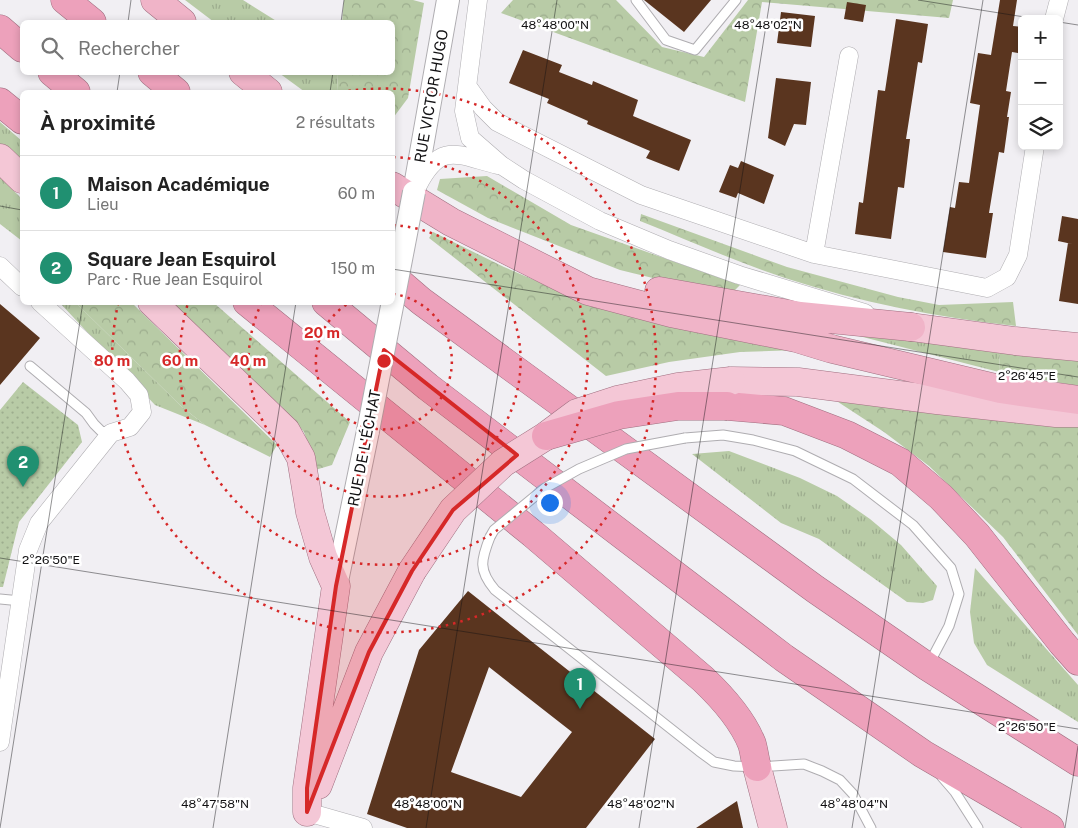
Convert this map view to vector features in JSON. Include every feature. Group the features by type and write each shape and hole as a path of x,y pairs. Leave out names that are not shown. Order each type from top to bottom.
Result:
{"highway":[{"path":"65,0 90,20"},
{"path":"155,0 180,20"},
{"path":"0,28 20,46"},
{"path":"56,75 74,90"},
{"path":"156,75 174,90"},
{"path":"247,75 266,90"},
{"path":"0,102 20,118"},
{"path":"404,189 451,222 588,291 671,313 796,338 832,349 1000,390 1078,400"},
{"path":"540,266 674,295 800,316 912,327"},
{"path":"395,279 429,307 815,589 928,666 1078,762"},
{"path":"251,305 533,534 703,678 735,714 752,744 757,767"},
{"path":"330,305 428,387 768,646 923,754 1050,828"},
{"path":"546,436 629,413 678,406 729,393 847,435 900,462 941,497 977,535 1078,661"}],"main road":[{"path":"0,158 20,177"},
{"path":"155,305 286,431 301,458 310,512 323,557 336,586 307,788 305,820"},
{"path":"912,327 1015,342 1078,347"},
{"path":"729,393 798,382 947,401 1056,413 1078,413"},
{"path":"305,820 369,652 412,571 454,510 503,463 546,436"},
{"path":"757,767 773,828"}],"street":[{"name":"RUE VICTOR HUGO","path":"404,189 448,0"},
{"path":"478,0 464,111 470,138 501,165 524,180 600,221 669,250 739,275 912,327"},
{"path":"1055,15 1059,0"},
{"path":"814,254 849,56"},
{"path":"468,87 483,108 497,122 641,195 814,254 987,288 1008,277 1018,255 1034,150"},
{"path":"404,189 429,166 444,156 458,154 501,165"},
{"name":"RUE DE L'ÉCHAT","path":"395,250 404,189"},
{"path":"0,266 20,284"},
{"path":"0,742 28,550 39,524 111,432 130,427 142,412 139,395 127,381 43,305"},
{"name":"RUE DE L'ÉCHAT","path":"336,586 368,432 387,305"},
{"path":"305,820 363,828"}],"lane":[{"path":"636,0 666,40 695,50 736,0"},
{"path":"30,366 86,413 101,430 111,432"},
{"path":"871,828 854,794 840,780 822,771 804,764 757,767 734,766 714,762 495,590 485,579 483,556 494,530 545,488 579,469 626,450 684,438 723,435 753,440 796,451 853,479 913,525 952,568 959,594 949,626 928,666"},
{"path":"0,598 21,601"},
{"path":"923,754 955,792 978,828"}],"highlighted area":[{"path":"384,350 517,455 453,510 412,571 369,652 307,812 307,788 336,586"}],"green space":[{"path":"185,0 243,0 275,20 211,20"},
{"path":"344,0 413,0 424,3 408,98 395,115 395,90 337,90 338,75 395,75 395,20 342,20"},
{"path":"513,0 616,0 662,47 704,57 748,0 953,0 949,18 762,2 745,102 501,13"},
{"path":"282,75 338,75 337,90 302,90"},
{"path":"0,122 20,139 20,164 0,144"},
{"path":"487,176 571,225 740,285 733,292 661,280 620,270 488,218 437,190 440,179"},
{"path":"0,177 20,197 20,239 0,224"},
{"path":"641,214 787,267 898,297 939,305 1013,302 1016,326 899,308 814,287 748,265 640,221"},
{"path":"433,232 504,267 581,300 798,350 740,352 669,362 606,376 429,238"},
{"path":"62,305 78,305 182,407 205,425 155,405"},
{"path":"78,305 134,305 277,445 270,457 205,425 182,407"},
{"path":"168,305 216,305 350,422 332,465 315,470 304,432 282,407"},
{"path":"820,326 1000,352 999,372"},
{"path":"1000,352 1078,358 1078,386 999,372"},
{"path":"23,382 78,425 82,442 19,522 3,587 0,587 0,410"},
{"path":"835,400 1078,423 1078,635 1003,537 929,466 884,432"},
{"path":"729,451 800,478 837,496 870,519 901,545 937,586 933,600 923,603 907,602 819,539 781,523 692,454"},
{"path":"975,568 1078,685 1078,722 987,665 974,643 970,612"}],"building":[{"path":"644,0 711,0 684,32"},
{"path":"1000,0 1017,0 1013,26 1018,27 1018,53 1012,52 1006,91 1011,92 1007,117 1009,117 1004,153 999,152 989,213 993,213 986,258 943,252 950,207 955,208 959,182 969,183 980,105 970,103 978,53 991,55"},
{"path":"847,2 866,5 863,22 844,19"},
{"path":"781,12 815,16 811,47 777,43"},
{"path":"896,19 928,24 922,63 918,62 906,139 910,139 904,188 898,187 891,239 855,234 859,202 863,203 878,90 885,91"},
{"path":"523,50 562,65 559,72 592,85 593,81 638,100 633,116 691,140 679,171 646,158 650,151 587,124 588,121 547,103 549,99 509,83"},
{"path":"776,78 811,82 806,125 794,124 785,146 768,138"},
{"path":"741,161 774,175 764,204 738,193 736,198 719,192 730,165 738,168"},
{"path":"1062,216 1078,219 1078,304 1059,301 1068,243 1058,241"},
{"path":"0,304 40,338 0,385"},
{"path":"468,591 655,739 586,828 407,828 367,814 419,650","holes":["489,667 572,732 521,797 451,772"]},
{"path":"737,801 743,828 696,828"}],"place":[{"name":"Square Jean Esquirol","path":"23,487"},
{"name":"Maison Académique","path":"580,709"}]}
